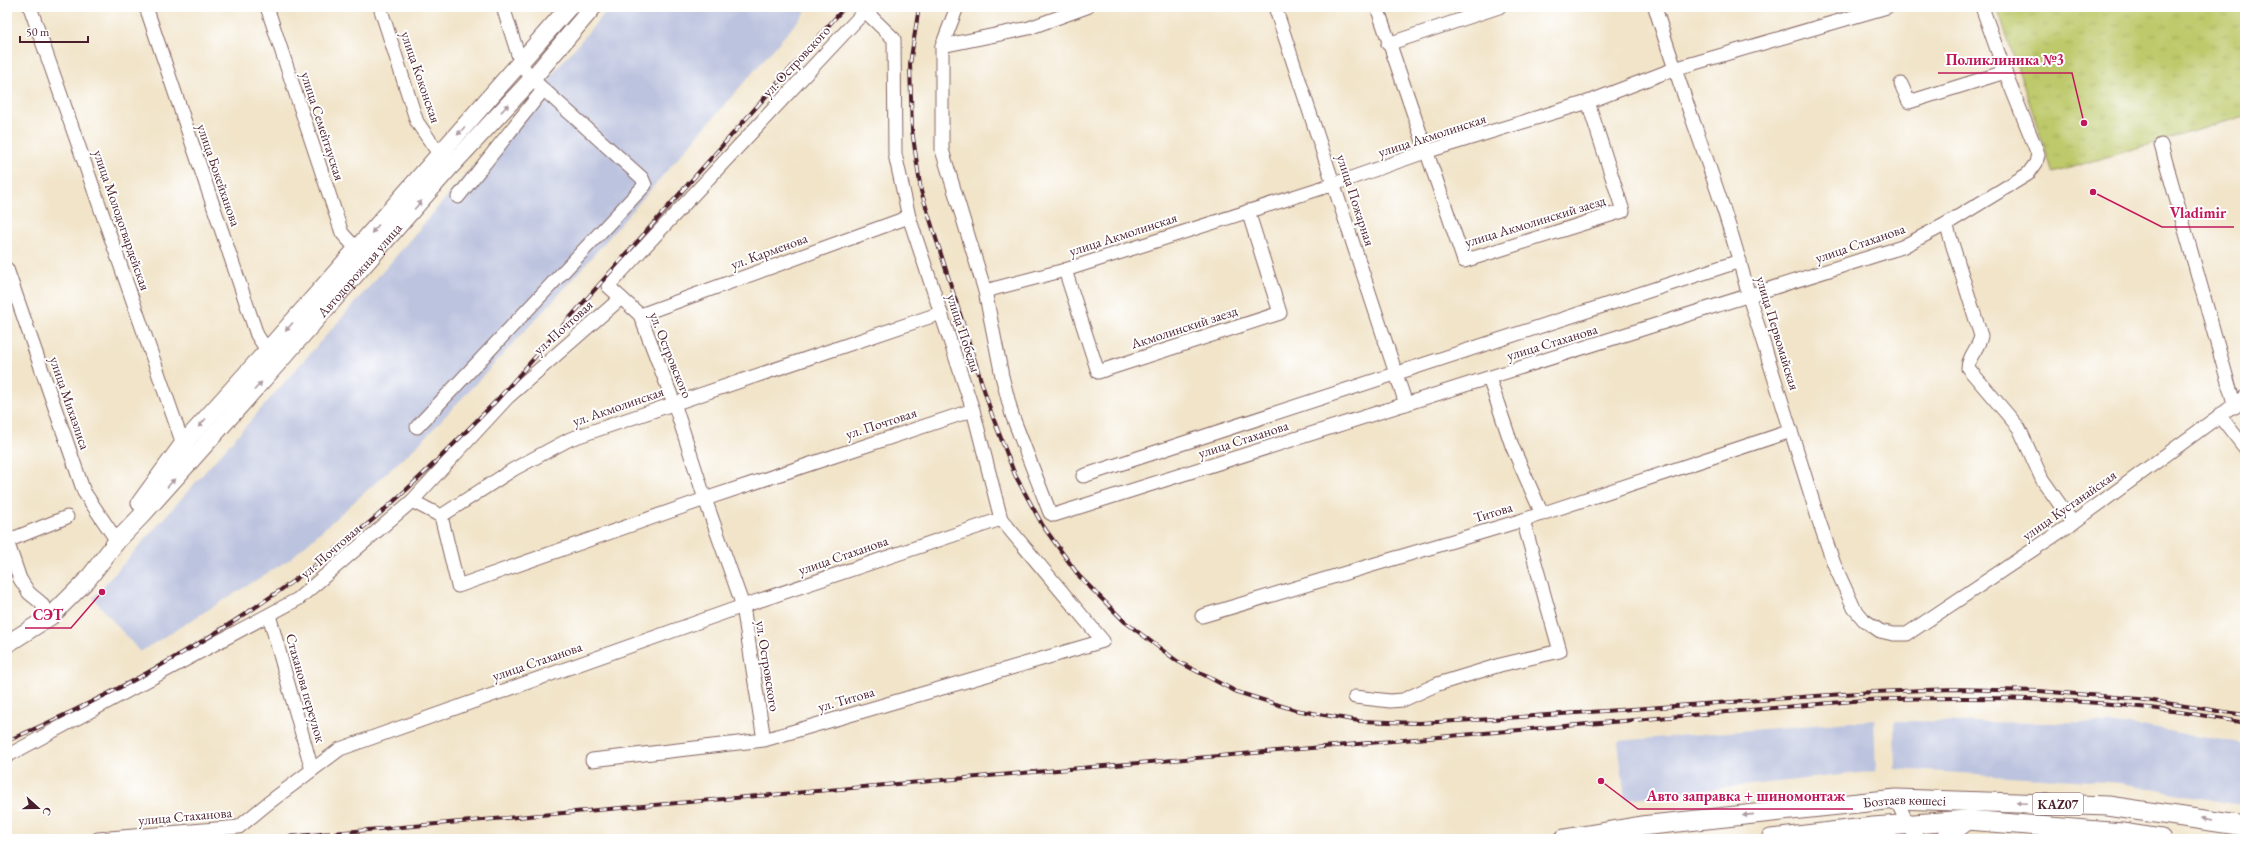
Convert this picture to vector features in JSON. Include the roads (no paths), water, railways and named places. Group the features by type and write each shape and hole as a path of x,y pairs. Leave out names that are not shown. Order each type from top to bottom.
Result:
{"highway":[{"name":"Бозтаев көшесі","path":"1564,839 1641,826 1896,799 2108,806 2245,826"},
{"name":"Бозтаев көшесі","path":"1771,839 1913,832 1968,820 2122,833 2161,839"},
{"path":"1946,839 1951,832 1968,820"}],"main road":[{"name":"Автодорожная улица","path":"121,536 141,502 183,444 369,262 445,161 521,64 569,7"},
{"name":"Автодорожная улица","path":"7,644 51,616 88,579 121,536 195,457 357,250 445,161 538,85 559,46 593,7"}],"street":[{"name":"улица Молодогвардейская","path":"30,7 183,444"},
{"name":"улица Бокейханова","path":"146,7 257,336 272,358"},
{"name":"улица Семейтауская","path":"267,7 342,233 369,262"},
{"name":"улица Коконская","path":"380,7 417,122 445,161"},
{"path":"417,427 645,185 642,178 538,85 521,64 503,7"},
{"name":"улица Победы","path":"957,7 942,46 942,150 985,291 1002,376 1012,416 1050,513 1052,515 1059,514"},
{"path":"942,46 1029,28 1087,7"},
{"name":"улица Пожарная","path":"1275,7 1397,372 1406,404"},
{"name":"улица Акмолинский заезд","path":"1377,7 1388,44 1464,261 1623,211 1588,102"},
{"path":"1388,44 1499,7"},
{"name":"улица Первомайская","path":"1655,7 1674,69 1740,261 1749,297 1834,564 1854,608 1864,620 1880,631 1893,634 1907,634"},
{"name":"улица Акмолинская","path":"985,291 1065,270 1334,184 1425,152 1588,102 1674,69 1887,7"},
{"path":"1901,84 1908,102 2005,72 1982,7"},
{"name":"улица Победы","path":"865,11 894,39 895,154 909,217 973,410 1001,519 1103,641"},
{"name":"ул. Островского","path":"764,740 742,606 674,403 640,315 608,286 865,11"},
{"path":"546,35 559,46"},
{"name":"улица Стаханова","path":"1059,514 1749,297 1902,247 1946,224 2028,174 2036,163 2038,154 2005,72"},
{"path":"458,197 538,85"},
{"path":"2161,145 2235,407"},
{"name":"Акмолинский заезд","path":"1065,270 1098,372 1280,313 1248,211"},
{"name":"ул. Карменова","path":"640,315 909,217"},
{"path":"1946,224 1981,336 1980,342 1968,363 1968,368 2018,428 2042,479 2073,523"},
{"path":"1083,476 1740,261"},
{"name":"улица Михаэлиса","path":"7,269 84,492 121,536"},
{"name":"ул. Почтовая","path":"7,756 298,599 412,501 508,397 621,298"},
{"name":"ул. Акмолинская","path":"441,516 514,469 570,440 674,403 941,313"},
{"path":"1489,378 1512,446 1542,514"},
{"name":"улица Кустанайская","path":"1907,634 2073,523 2220,416 2235,407 2245,398"},
{"name":"ул. Почтовая","path":"441,516 458,586 705,499 973,410"},
{"path":"2220,416 2245,448"},
{"name":"Титова","path":"1202,616 1523,520 1791,431"},
{"path":"183,444 195,457"},
{"path":"412,501 441,516"},
{"path":"51,616 40,602 29,593 20,579 7,541 66,517"},
{"name":"улица Стаханова","path":"98,839 240,827 340,749 742,606 1001,519"},
{"path":"1355,697 1390,701 1404,700 1438,684 1500,665 1560,651 1523,520"},
{"name":"Стаханова переулок","path":"269,615 312,770"},
{"name":"ул. Титова","path":"592,760 764,740 1103,641"},
{"path":"1896,799 1913,832"}],"railway":[{"path":"7,741 104,696 196,645 285,587 387,508 497,400 845,7"},
{"path":"919,7 910,64 912,130 921,191 992,415 1015,475 1043,526 1079,576 1125,622 1177,661 1237,692 1295,710 1359,721 1419,723 1873,692 1953,689 2039,691 2139,699 2245,715"},
{"path":"263,839 1865,700 1961,698 2056,700 2150,708 2245,723"}],"place":[{"name":"Поликлиника №3","path":"2084,123"},
{"name":"Vladimir","path":"2093,192"},
{"name":"СЭТ","path":"102,592"},
{"name":"Авто заправка + шиномонтаж","path":"1601,781"}]}
